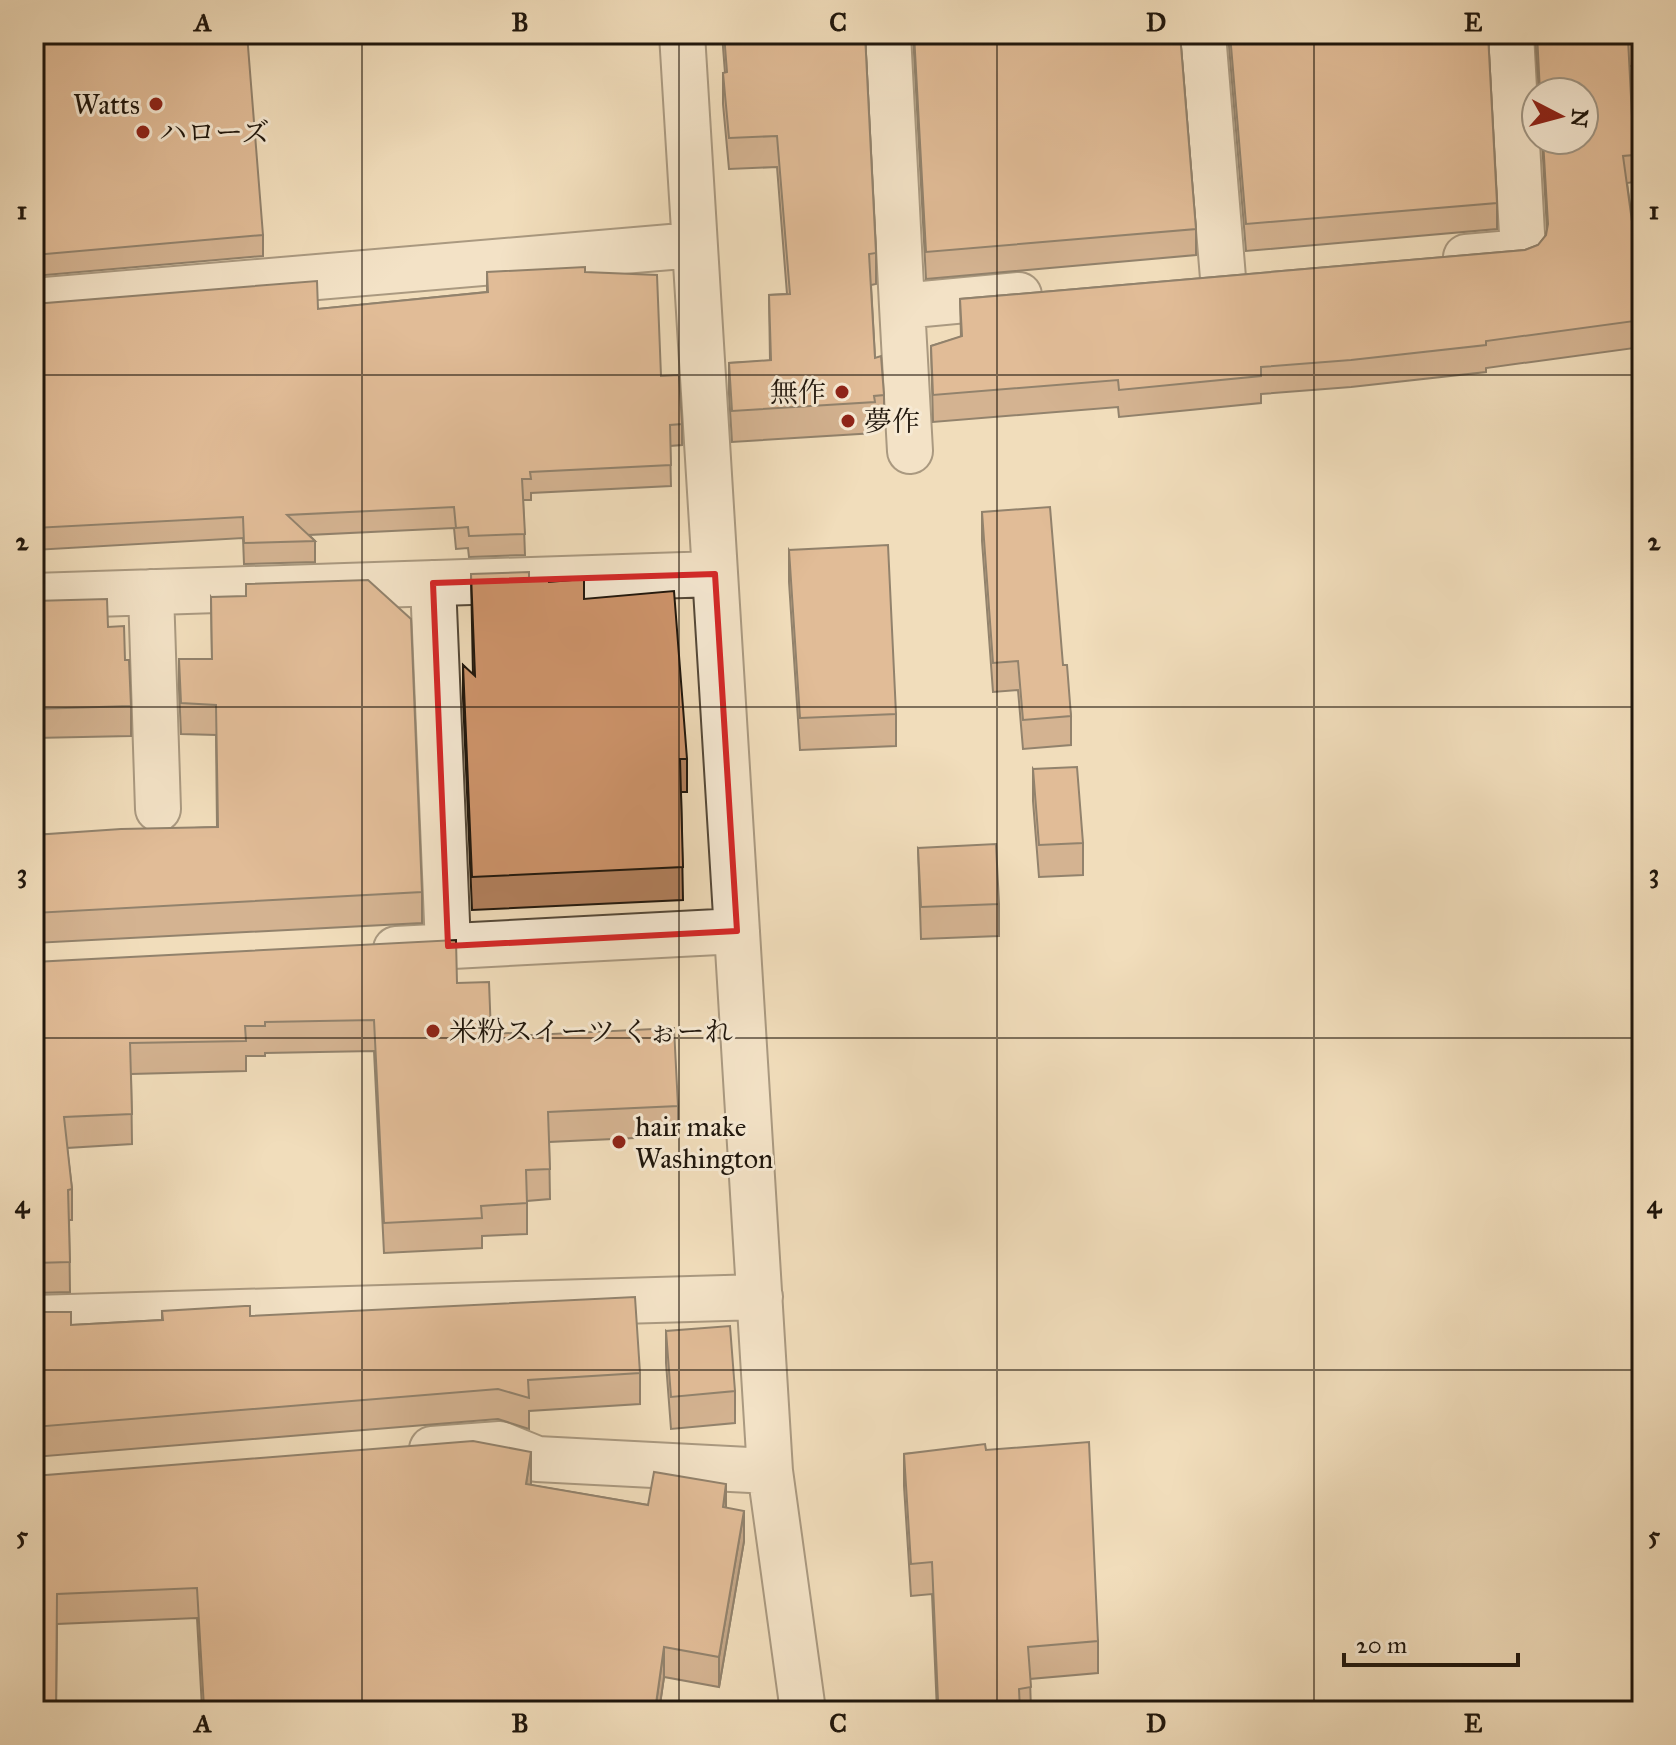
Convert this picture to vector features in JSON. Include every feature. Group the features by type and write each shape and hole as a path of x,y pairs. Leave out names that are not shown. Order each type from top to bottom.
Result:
{"street":[{"path":"682,34 770,1471 803,1711"},
{"path":"888,34 910,451"},
{"path":"1177,282 1239,276 1203,34"},
{"path":"1429,260 1523,252 1511,34"},
{"path":"34,301 694,245"},
{"path":"902,306 1055,292"},
{"path":"34,596 715,574"},
{"path":"433,583 448,946"},
{"path":"151,592 158,809"},
{"path":"352,951 737,931"},
{"path":"34,1318 760,1297"},
{"path":"392,1453 500,1444 537,1459 770,1471"}],"highlighted area":[{"path":"715,574 737,931 448,946 433,583"}],"building":[{"name":"ハローズ","path":"34,34 247,34 263,235 34,255"},
{"path":"724,34 865,34 876,253 869,254 875,358 881,356 884,395 874,396 875,402 732,411 729,363 771,360 769,295 790,294 777,136 729,138 723,73 727,72"},
{"path":"914,34 1180,34 1196,229 926,252"},
{"path":"1230,34 1488,34 1497,203 1246,224"},
{"path":"1537,34 1633,34 1634,39 1628,39 1634,155 1623,156 1642,294 1642,320 1486,341 1486,345 1261,367 1261,376 1119,390 1118,380 933,395 931,346 962,336 960,299 1525,250 1538,245 1546,235 1548,224 1544,156 1600,156 1600,76 1539,76"},
{"path":"585,267 585,272 657,275 661,376 679,375 682,424 670,425 671,465 530,472 531,479 522,479 525,534 469,536 468,527 456,528 454,507 287,515 315,541 244,543 243,517 34,528 34,304 317,281 318,309 488,292 487,272"},
{"path":"1050,507 1063,665 1067,665 1071,716 1023,720 1018,661 993,663 982,512"},
{"path":"888,545 896,714 800,718 789,550"},
{"path":"529,572 529,579 549,579 549,582 584,579 584,599 674,591 687,759 680,759 683,867 472,877 463,665 475,676 471,574"},
{"path":"368,580 411,619 422,892 34,913 34,835 218,827 216,705 181,703 179,659 212,659 211,597 246,596 246,584"},
{"path":"107,599 108,627 124,626 131,706 34,709 34,601"},
{"path":"1077,767 1083,843 1039,845 1033,769"},
{"path":"996,844 999,904 921,907 918,848"},
{"path":"456,940 457,983 489,982 491,1034 511,1033 511,1036 674,1028 678,1106 548,1112 550,1169 526,1170 527,1203 481,1206 482,1218 384,1223 374,1020 265,1022 265,1026 245,1026 246,1041 130,1043 132,1114 64,1117 72,1189 68,1190 70,1262 34,1263 34,962"},
{"path":"635,1297 640,1373 528,1380 529,1398 498,1389 34,1427 34,1312 71,1312 71,1325 163,1320 162,1311 245,1306 250,1306 250,1316"},
{"path":"730,1326 735,1391 671,1397 666,1331"},
{"path":"473,1441 531,1452 526,1484 648,1505 654,1472 726,1484 723,1507 744,1511 719,1657 664,1647 655,1711 34,1711 34,1476","holes":["197,1588 204,1708 56,1710 57,1594"]},
{"path":"1089,1442 1098,1641 1028,1647 1031,1687 1019,1689 1020,1711 949,1711 948,1701 938,1701 932,1562 911,1564 904,1454 985,1444 986,1450"}],"waterway":[{"path":"1635,34 1632,121 1642,197"}],"place":[{"name":"Watts","path":"156,104"},
{"name":"ハローズ","path":"143,132"},
{"name":"無作","path":"842,392"},
{"name":"夢作","path":"848,421"},
{"name":"米粉スイーツ くぉーれ","path":"433,1031"},
{"name":"hair make Washington","path":"619,1142"}]}
